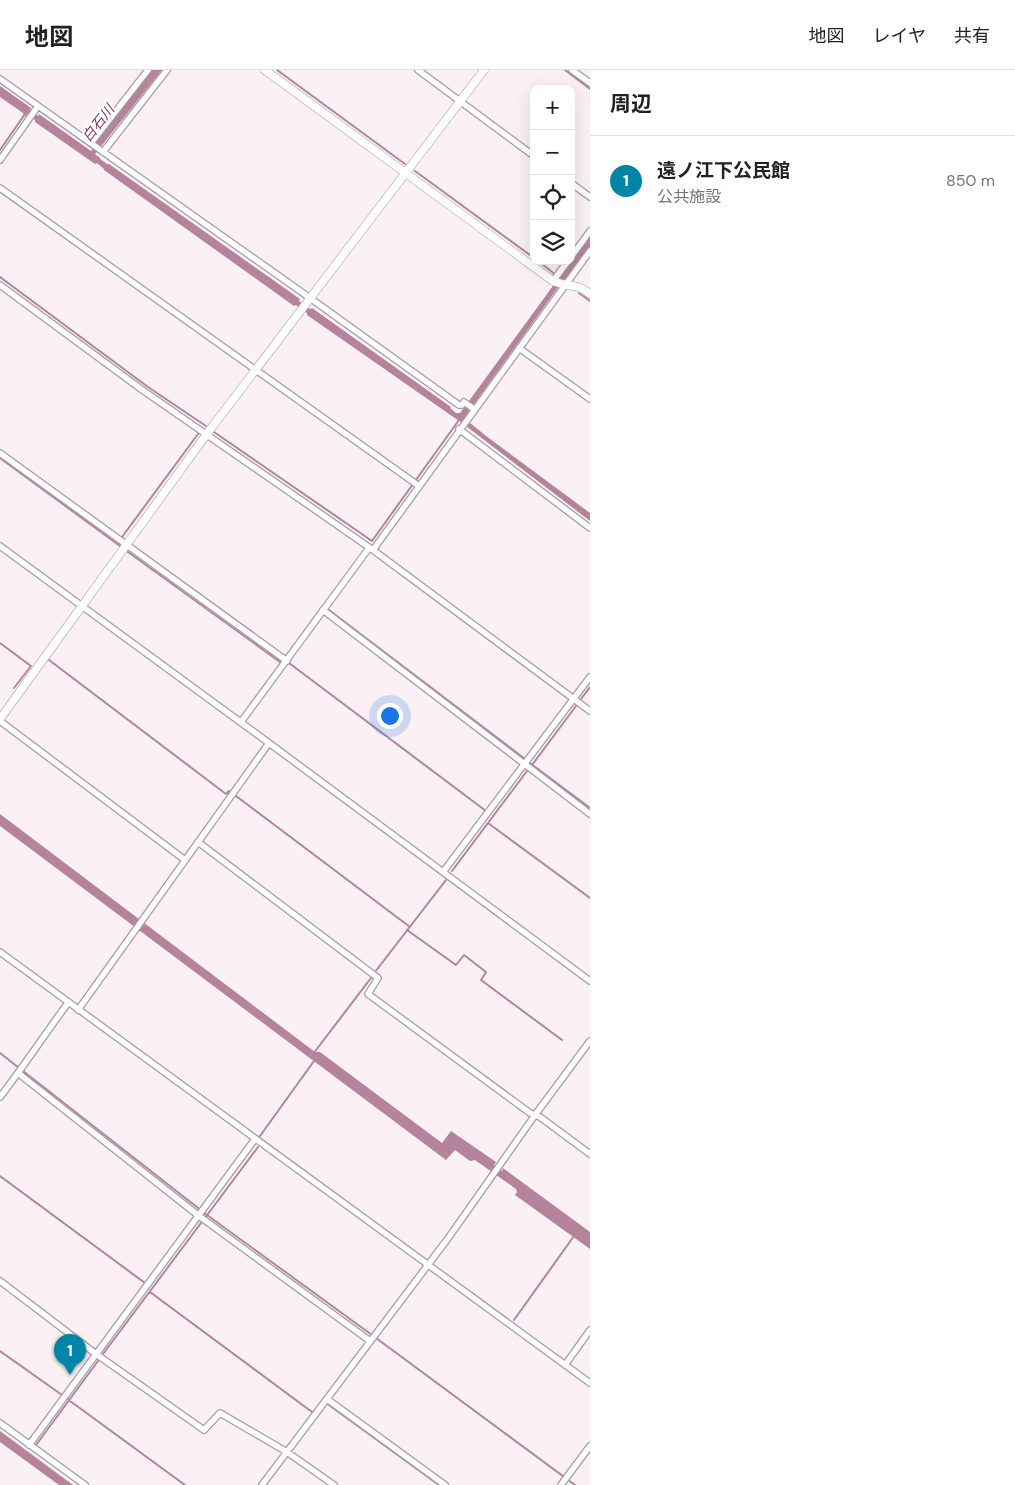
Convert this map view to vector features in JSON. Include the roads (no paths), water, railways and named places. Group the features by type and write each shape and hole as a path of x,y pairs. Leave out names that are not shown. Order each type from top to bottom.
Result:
{"street":[{"path":"92,144 148,70"},
{"path":"101,151 167,70"},
{"path":"265,70 559,281 581,287 590,294"},
{"path":"418,70 530,153"},
{"path":"186,860 0,720 206,435 484,70"},
{"path":"572,70 590,84"},
{"path":"0,79 36,109 92,144 308,300 459,404 462,405 464,402 474,409"},
{"path":"0,160 36,109"},
{"path":"575,186 590,197"},
{"path":"0,188 416,484"},
{"path":"575,252 590,231"},
{"path":"559,281 590,251"},
{"path":"242,722 371,549 416,484 520,348 566,265"},
{"path":"0,285 206,435 371,549 590,711"},
{"path":"520,348 590,399"},
{"path":"460,428 590,528"},
{"path":"0,454 286,661"},
{"path":"0,546 242,722 590,981"},
{"path":"324,610 590,814"},
{"path":"444,872 590,677"},
{"path":"78,1010 269,743"},
{"path":"198,842 378,978 368,994 590,1154"},
{"path":"0,952 590,1383"},
{"path":"0,1097 68,1003"},
{"path":"262,1485 428,1265 590,1041"},
{"path":"20,1070 201,1213 372,1338"},
{"path":"29,1445 255,1139"},
{"path":"0,1282 96,1354 204,1430 220,1413 287,1452 334,1485"},
{"path":"565,1365 590,1330"},
{"path":"327,1399 445,1485"},
{"path":"0,1423 85,1485"},
{"path":"564,1481 590,1446"}],"waterway":[{"path":"277,70 405,164"},
{"path":"565,70 590,89"},
{"path":"0,150 25,114"},
{"path":"415,171 530,255"},
{"path":"543,265 556,275"},
{"path":"0,277 148,387 206,426"},
{"path":"579,293 590,301"},
{"path":"214,432 372,541 459,420"},
{"path":"122,537 198,434"},
{"path":"0,458 120,546"},
{"path":"128,552 280,662"},
{"path":"329,610 525,759"},
{"path":"0,643 31,666 14,688"},
{"path":"49,660 226,794 229,791"},
{"path":"289,663 486,811"},
{"path":"581,699 590,687"},
{"path":"532,765 576,706"},
{"path":"530,763 590,808"},
{"path":"452,871 527,771"},
{"path":"236,796 410,927"},
{"path":"488,823 590,898"},
{"path":"375,972 446,880"},
{"path":"407,930 456,965 464,955 486,972 481,980 562,1040"},
{"path":"313,1054 371,978"},
{"path":"0,1053 207,1215 372,1335"},
{"path":"260,1136 314,1061"},
{"path":"205,1218 258,1147"},
{"path":"0,1176 145,1283"},
{"path":"103,1354 201,1223"},
{"path":"514,1320 574,1236"},
{"path":"150,1292 312,1412"},
{"path":"376,1338 575,1485"},
{"path":"0,1351 62,1395"},
{"path":"36,1445 98,1361"},
{"path":"66,1398 185,1485"},
{"path":"329,1405 439,1485"}],"place":[{"name":"遠ノ江下公民館","path":"70,1375"}],"water label":[{"name":"白石川","path":"98,123"}]}
